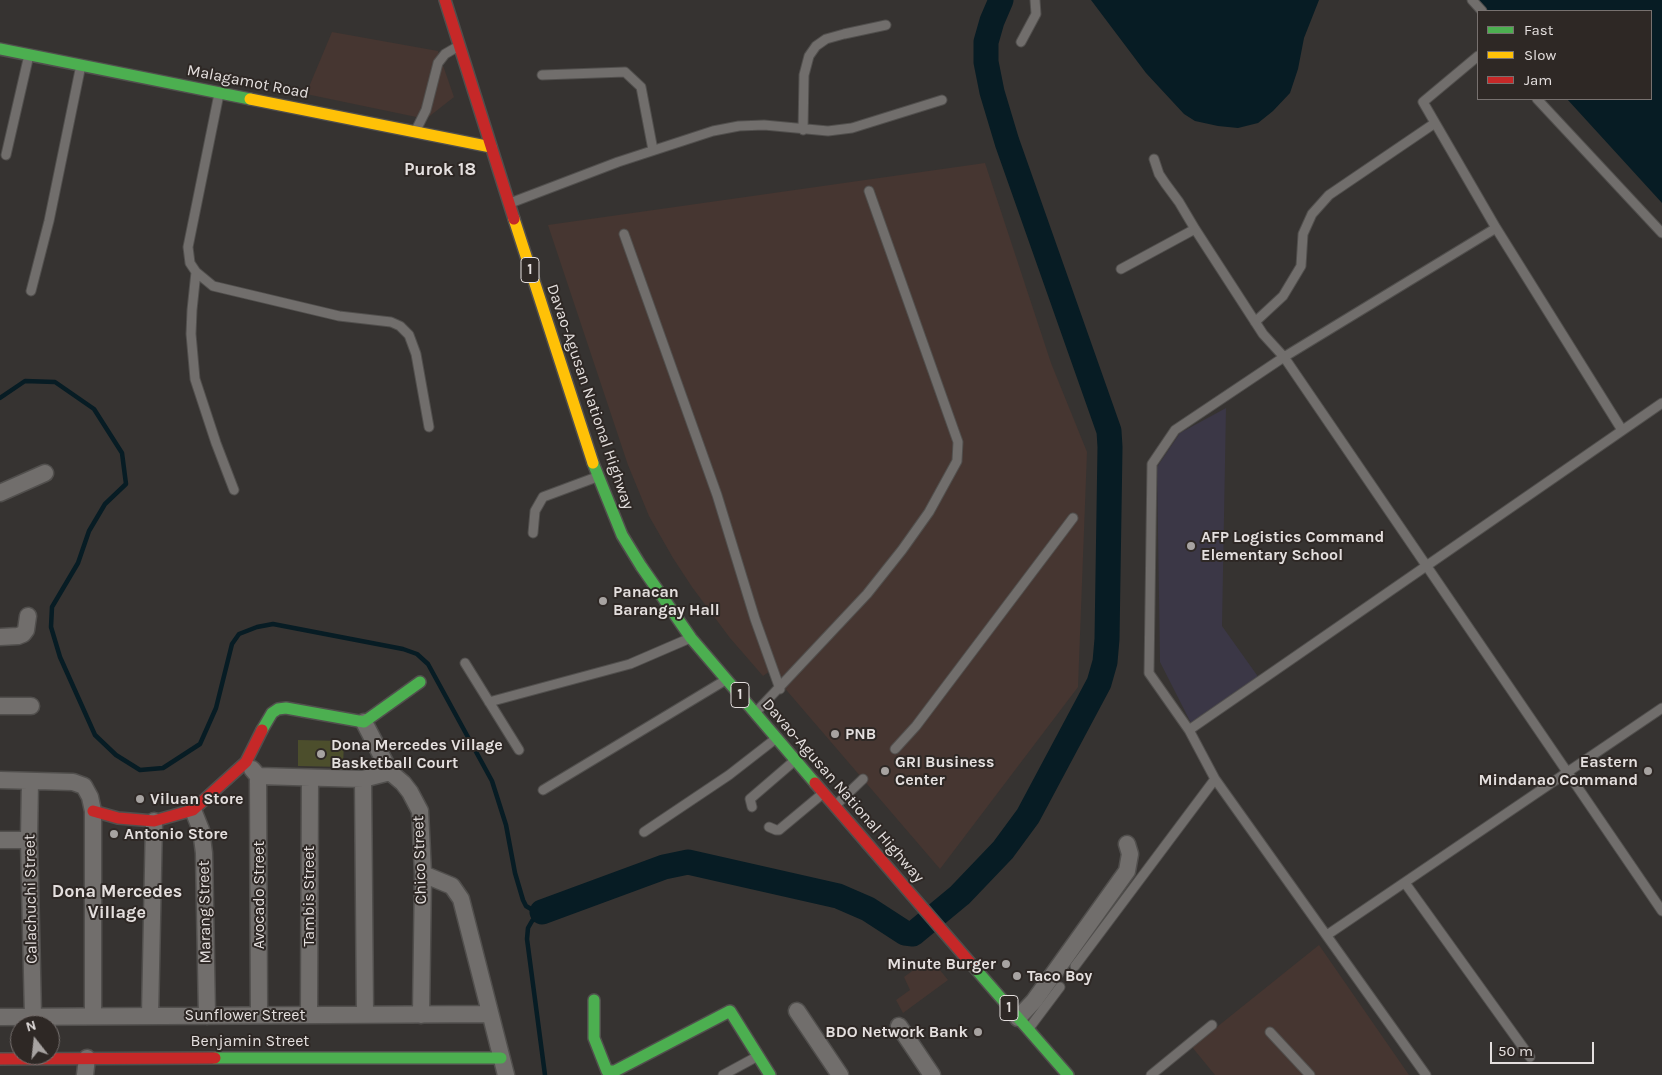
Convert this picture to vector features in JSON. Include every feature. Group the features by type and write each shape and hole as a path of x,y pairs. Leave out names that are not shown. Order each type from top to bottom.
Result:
{"main road":[{"name":"Davao-Agusan National Highway","path":"445,0 490,147 598,477 622,535 691,638 1068,1075"},
{"name":"Malagamot Road","path":"0,49 490,147"},
{"path":"93,811 118,818 154,821 193,810 246,762 267,720 278,709 286,708 364,722 420,682"},
{"path":"594,1000 594,1038 604,1067 610,1072 730,1011 770,1075"},
{"name":"Benjamin Street","path":"0,1059 501,1058"}],"street":[{"path":"0,493 45,473"},
{"path":"0,637 23,634 26,630 28,616"},
{"path":"0,706 31,706"},
{"name":"Chico Street","path":"364,722 390,772 410,792 420,811 423,874 421,1015"},
{"path":"246,762 258,776 363,779 390,772"},
{"name":"Avocado Street","path":"258,776 260,1016"},
{"name":"Tambis Street","path":"309,1015 310,778"},
{"path":"363,779 365,1015"},
{"path":"0,780 73,782 80,784 86,789 93,811 93,1016"},
{"name":"Calachuchi Street","path":"30,781 29,840 33,1015"},
{"name":"Marang Street","path":"193,810 201,830 204,853 208,1016"},
{"path":"150,1016 154,821"},
{"path":"0,840 29,840"},
{"path":"1023,1023 1034,1001 1127,871 1130,854 1127,844"},
{"path":"423,874 452,886 461,899 506,1075"},
{"path":"797,1011 840,1075"},
{"name":"Sunflower Street","path":"60,1016 490,1014"},
{"path":"899,1026 932,1075"},
{"path":"85,1075 87,1058"}],"lane":[{"path":"1022,42 1036,14 1035,0"},
{"path":"1472,0 1481,10"},
{"path":"803,130 804,76 809,56 816,46 826,39 886,25"},
{"path":"415,133 426,110 438,62 445,54 459,46"},
{"path":"6,155 29,55"},
{"path":"1477,57 1423,102 1496,228 1622,430"},
{"path":"31,291 49,221 82,65"},
{"path":"542,75 626,72 640,87 653,150"},
{"path":"219,93 188,247 190,263 196,272 213,286 339,316 391,322 400,326 409,335 416,354 429,427"},
{"path":"509,204 653,150 713,131 739,126 764,125 828,131 852,128 942,100"},
{"path":"1538,100 1662,233"},
{"path":"1255,322 1283,296 1301,266 1303,234 1312,214 1330,195 1435,123"},
{"path":"1154,159 1160,174 1263,334 1284,357 1662,911"},
{"path":"756,713 868,594 929,512 957,461 958,442 869,191"},
{"path":"1426,1075 1216,779 1189,730 1149,673 1152,464 1175,430 1284,357 1496,228"},
{"path":"1121,269 1195,230"},
{"path":"624,234 717,495 755,618 780,689"},
{"path":"196,272 191,334 196,379 216,443 234,490"},
{"path":"1189,730 1662,403"},
{"path":"533,532 535,510 543,498 598,477"},
{"path":"895,749 916,726 1073,518"},
{"path":"489,702 630,664 691,638"},
{"path":"465,663 519,750"},
{"path":"543,790 727,679"},
{"path":"1327,935 1662,708"},
{"path":"644,832 729,776 777,738"},
{"path":"752,807 750,799 795,760"},
{"path":"835,806 863,779"},
{"path":"1075,966 1216,779"},
{"path":"769,827 779,830 824,793"},
{"path":"1404,883 1530,1057"},
{"path":"1023,1023 1060,987"},
{"path":"1151,1075 1212,1025"},
{"path":"1270,1032 1310,1075"},
{"path":"723,1075 758,1056"}],"shaded area":[{"path":"332,32 438,51 454,97 426,119 306,94"},
{"path":"985,163 1051,363 1087,452 1078,687 940,869 770,671 763,676 730,638 673,558 649,516 628,465 548,225"},
{"name":"AFP Logistics Command Elementary School","path":"1226,408 1222,626 1259,678 1191,723 1160,662 1157,467 1180,433"},
{"path":"1319,945 1409,1075 1215,1075 1192,1047"},
{"path":"930,958 948,980 903,1013 896,1000 910,990 904,977"}],"green space":[{"name":"Dona Mercedes Village Basketball Court","path":"298,740 344,741 343,767 298,766"}],"water":[{"path":"1091,0 1319,0 1304,38 1298,69 1290,93 1273,111 1258,123 1238,128 1195,121 1184,114 1146,73"},
{"path":"1477,0 1662,0 1662,203 1568,100 1652,100 1652,10 1486,10"}],"waterway":[{"path":"542,912 664,867 688,862 838,896 868,909 905,933 913,934 960,895 1003,850 1028,816 1099,683 1105,662 1107,639 1109,431 1007,142 992,92 986,62 986,42 1001,0"},
{"path":"0,398 25,381 55,382 94,409 122,453 126,484 105,504 89,531 78,563 52,607 51,627 60,657 95,735 116,755 140,770 163,768 200,744 216,708 232,644 239,634 257,627 273,624 403,649 417,654 428,664 492,781 506,825 515,873 523,900 526,906 542,912 532,921 528,928 527,939 545,1075"}],"traffic: fast":[{"path":"0,49 250,99"},
{"path":"593,463 622,535 641,566 691,638 815,783"},
{"path":"262,730 272,713 278,709 286,708 364,722 420,682"},
{"path":"973,966 1068,1075"},
{"path":"594,1000 594,1038 607,1071 615,1071 730,1011 770,1075"},
{"path":"215,1058 501,1058"}],"traffic: slow":[{"path":"250,99 491,147"},
{"path":"514,219 593,463"}],"traffic: jam":[{"path":"445,0 514,219"},
{"path":"93,811 118,818 154,821 193,810 246,762 262,730"},
{"path":"815,783 973,966"},
{"path":"0,1059 215,1058"}],"place":[{"name":"AFP Logistics Command Elementary School","path":"1191,546"},
{"name":"Panacan Barangay Hall","path":"603,601"},
{"name":"PNB","path":"835,734"},
{"name":"Dona Mercedes Village Basketball Court","path":"321,754"},
{"name":"GRI Business Center","path":"885,771"},
{"name":"Eastern Mindanao Command","path":"1648,771"},
{"name":"Viluan Store","path":"140,799"},
{"name":"Antonio Store","path":"114,834"},
{"name":"Minute Burger","path":"1006,964"},
{"name":"Taco Boy","path":"1017,976"},
{"name":"BDO Network Bank","path":"978,1032"}],"district":[{"name":"Purok 18","path":"440,170"},
{"name":"Dona Mercedes Village","path":"117,902"}]}
